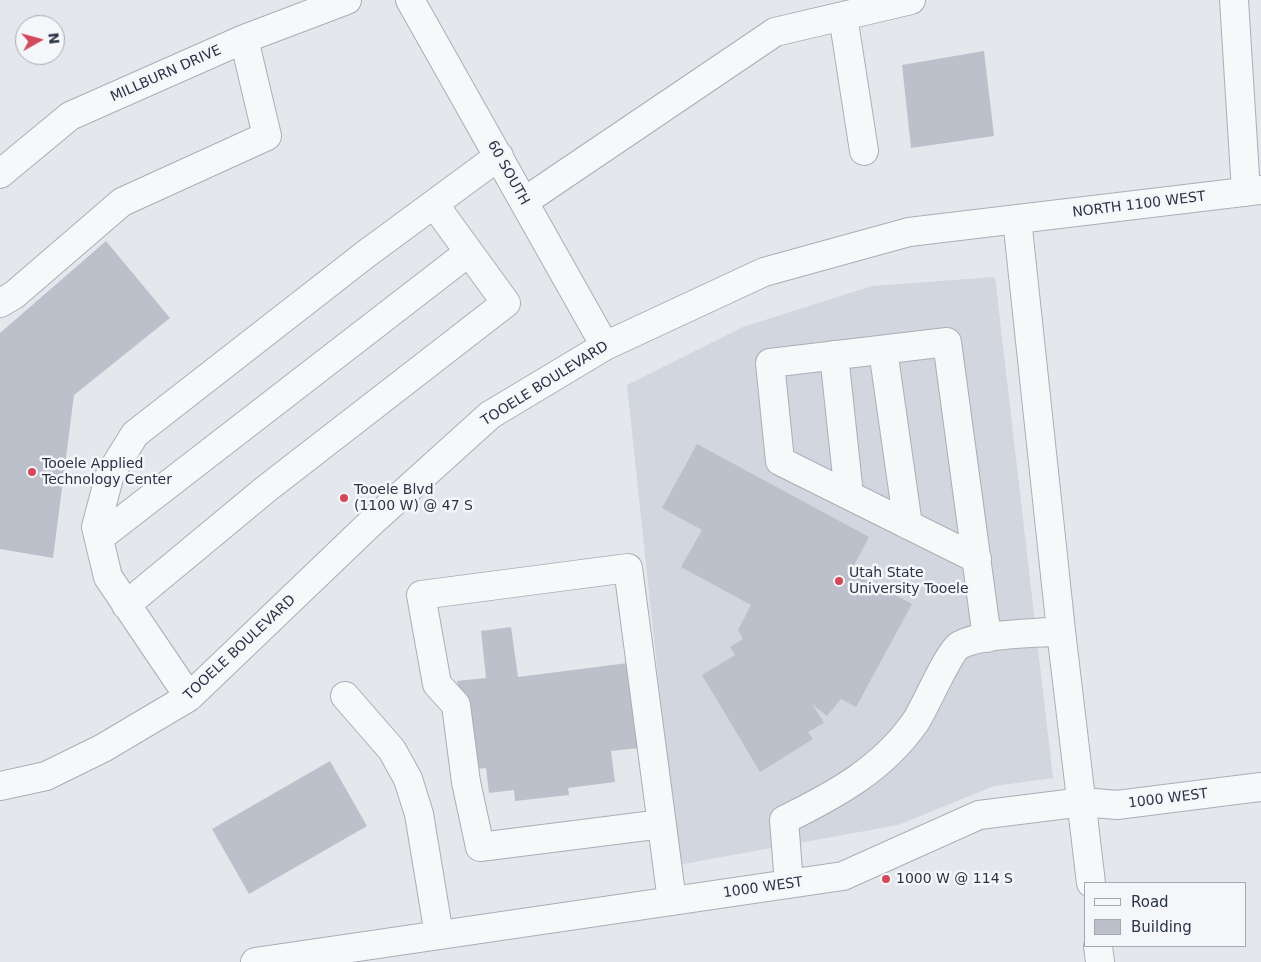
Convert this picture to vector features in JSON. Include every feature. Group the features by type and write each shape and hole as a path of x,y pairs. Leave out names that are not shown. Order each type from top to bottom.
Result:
{"street":[{"name":"MILLBURN DRIVE","path":"0,174 70,116 244,39 347,0"},
{"name":"60 SOUTH","path":"410,0 605,346"},
{"path":"525,201 775,32 911,0"},
{"path":"1234,0 1254,191"},
{"path":"843,16 864,151"},
{"path":"0,304 14,295 122,202 267,136 244,39"},
{"path":"189,697 108,577 96,527 110,474 135,434 499,156"},
{"name":"NORTH 1100 WEST","path":"1017,219 1254,191"},
{"path":"126,605 266,489 506,303 434,204"},
{"path":"1017,219 1061,631 1092,882"},
{"name":"TOOELE BOULEVARD","path":"0,786 46,776 103,748 189,697 376,518 490,415 605,346 764,272 909,232 1017,219"},
{"path":"99,538 468,252"},
{"path":"977,559 780,460 770,363 947,342 988,638"},
{"path":"882,350 908,525"},
{"path":"834,356 849,495"},
{"path":"662,824 480,847 466,782 456,705 437,684 421,595 628,568 662,824 672,901"},
{"path":"789,884 784,820 838,793 883,761 916,721 957,646 972,640 1061,631"},
{"path":"344,696 392,750 408,779 419,814 439,935"},
{"name":"1000 WEST","path":"255,962 842,876 979,815 1083,802 1117,806 1261,787"},
{"path":"1098,947 1100,962"}],"shaded area":[{"name":"Utah State University Tooele","path":"995,277 1053,778 994,786 898,825 678,865 627,385 743,327 872,286"}],"building":[{"path":"984,51 994,136 911,148 902,65"},
{"name":"Tooele Applied Technology Center","path":"106,241 170,318 74,395 53,558 0,549 0,333"},
{"path":"697,444 869,537 851,571 912,604 856,707 841,699 827,716 812,704 824,723 808,732 813,739 760,772 702,675 735,655 730,647 743,639 738,630 751,605 681,567 702,530 662,508"},
{"path":"511,627 518,677 628,663 639,748 611,751 615,782 568,788 569,795 515,801 514,790 489,793 486,768 468,770 457,681 486,678 481,631"},
{"path":"330,761 367,826 249,894 212,829"}],"place":[{"name":"Tooele Applied Technology Center","path":"32,472"},
{"name":"Tooele Blvd (1100 W) @ 47 S","path":"344,498"},
{"name":"Utah State University Tooele","path":"839,581"},
{"name":"1000 W @ 114 S","path":"886,879"}]}
